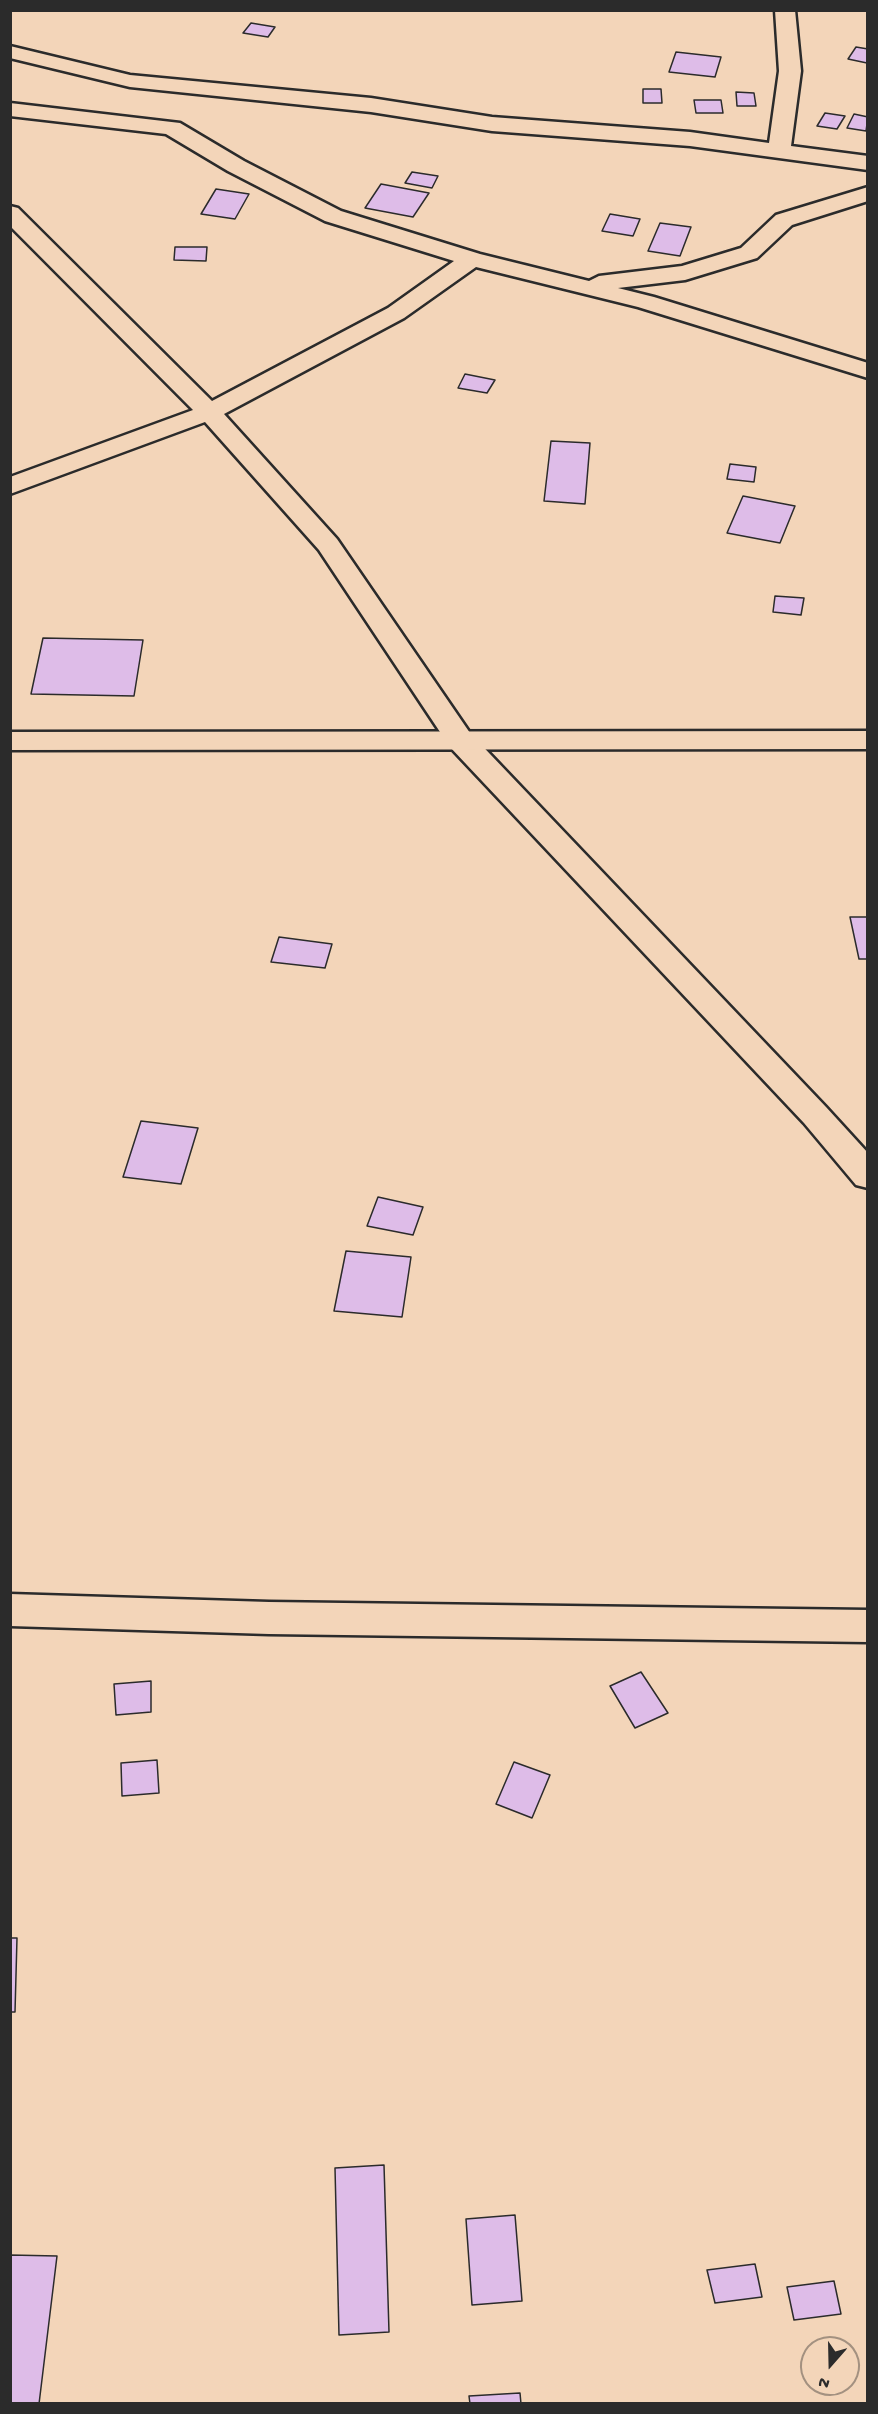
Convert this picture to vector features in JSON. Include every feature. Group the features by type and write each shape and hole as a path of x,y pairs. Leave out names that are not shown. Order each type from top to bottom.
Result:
{"street":[{"path":"779,151 790,71 785,10"},
{"path":"10,52 130,81 370,105 492,124 690,139 867,163"},
{"path":"10,109 172,128 236,166 333,216 472,259 657,306 867,371"},
{"path":"580,286 685,273 749,253 784,220 867,194"},
{"path":"10,213 209,412 328,545 460,740 815,1115 867,1176"},
{"path":"10,486 209,412 396,313 472,259"},
{"path":"10,741 867,740"},
{"path":"10,1610 269,1618 867,1626"}],"building":[{"path":"251,23 275,27 268,37 243,33"},
{"path":"856,47 868,49 867,63 848,59"},
{"path":"676,52 721,57 715,77 669,72"},
{"path":"643,89 661,89 662,103 643,103"},
{"path":"736,92 754,93 756,106 737,106"},
{"path":"694,100 721,100 723,113 696,113"},
{"path":"825,113 845,116 837,129 817,126"},
{"path":"854,114 868,117 866,131 847,128"},
{"path":"412,172 438,176 432,188 405,183"},
{"path":"381,184 429,193 413,217 365,208"},
{"path":"216,189 249,194 235,219 201,214"},
{"path":"610,214 640,219 633,236 602,231"},
{"path":"660,223 691,227 680,256 648,251"},
{"path":"175,247 207,247 206,261 174,260"},
{"path":"465,374 495,380 487,393 458,388"},
{"path":"551,441 590,443 585,504 544,501"},
{"path":"730,464 756,467 754,482 727,479"},
{"path":"743,496 795,506 780,543 727,533"},
{"path":"775,596 804,598 801,615 773,612"},
{"path":"43,638 143,640 134,696 31,694"},
{"path":"850,917 868,917 868,959 859,959"},
{"path":"279,937 332,944 325,968 271,962"},
{"path":"141,1121 198,1128 181,1184 123,1177"},
{"path":"378,1197 423,1207 413,1235 367,1226"},
{"path":"346,1251 411,1257 402,1317 334,1311"},
{"path":"641,1672 668,1713 635,1728 610,1686"},
{"path":"151,1681 151,1712 116,1715 114,1684"},
{"path":"157,1760 159,1793 122,1796 121,1763"},
{"path":"514,1762 550,1775 532,1818 496,1804"},
{"path":"10,1938 17,1938 15,2012 10,2012"},
{"path":"384,2165 389,2332 339,2335 335,2168"},
{"path":"515,2215 522,2301 472,2305 466,2219"},
{"path":"10,2255 57,2256 39,2404 10,2404"},
{"path":"755,2264 762,2297 715,2303 707,2270"},
{"path":"834,2281 841,2314 794,2320 787,2287"},
{"path":"520,2393 521,2404 470,2404 469,2396"}]}
